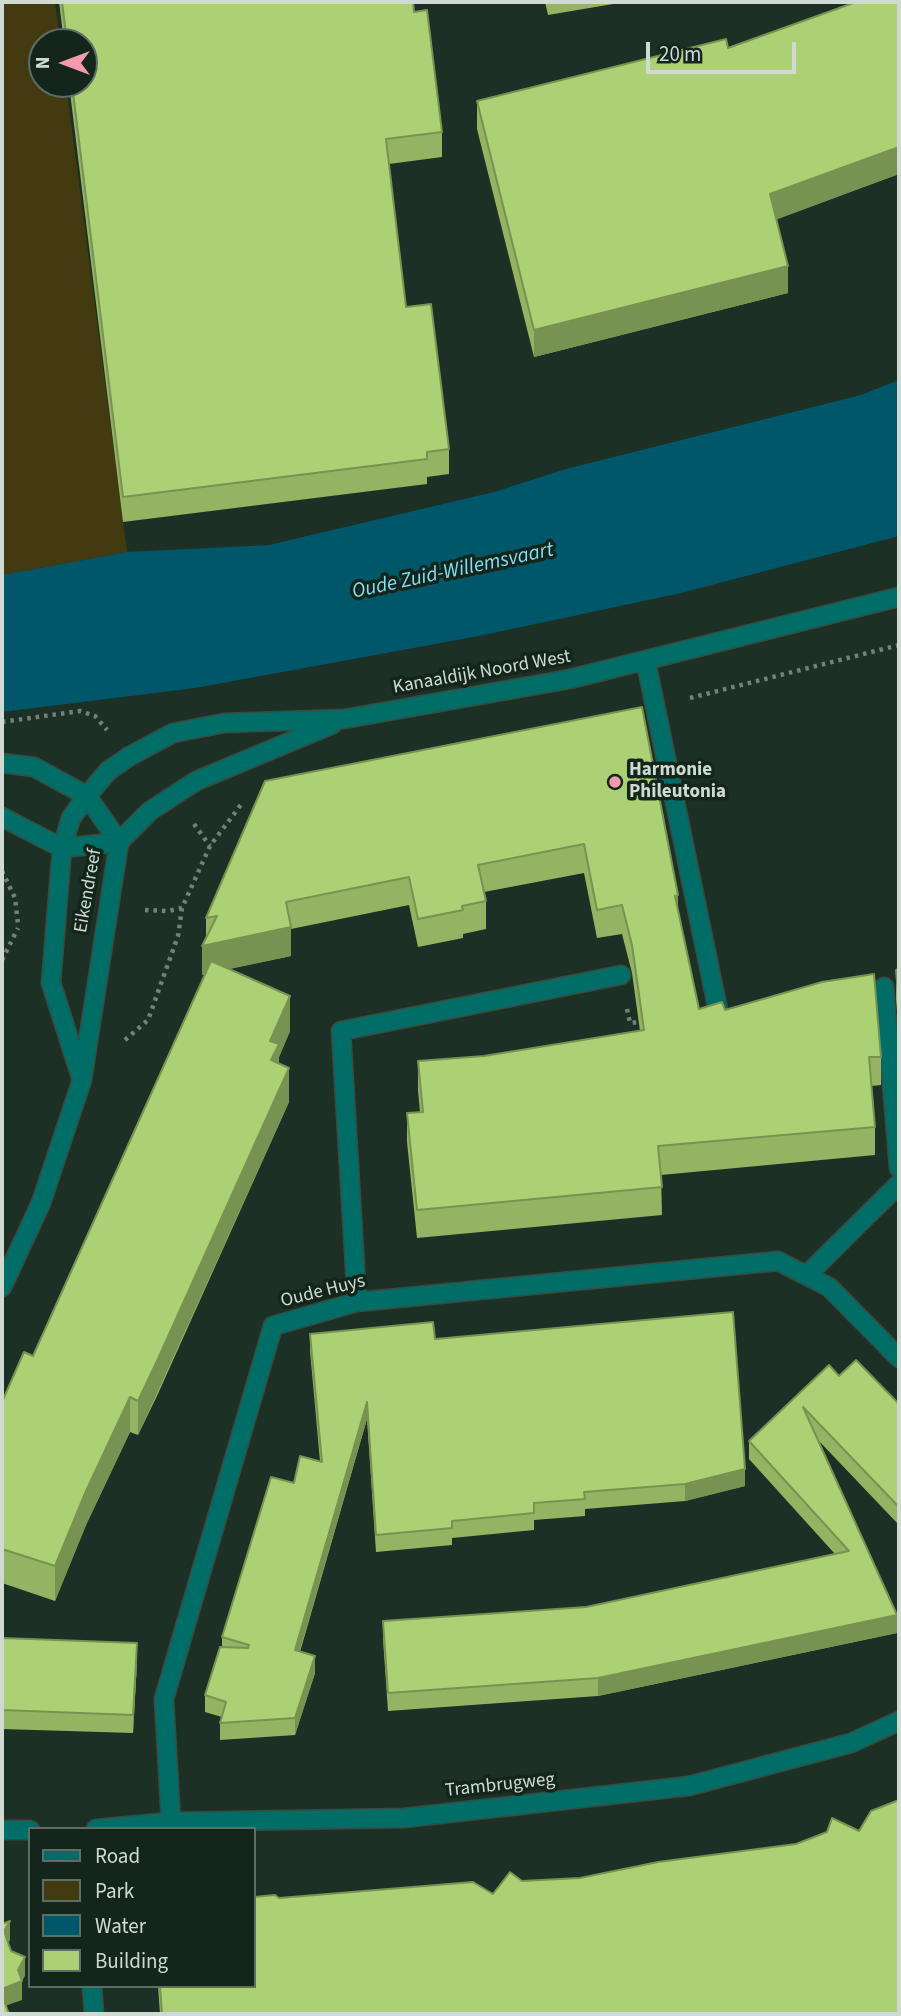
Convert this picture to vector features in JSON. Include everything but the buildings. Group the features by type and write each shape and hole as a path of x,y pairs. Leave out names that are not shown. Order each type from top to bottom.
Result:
{"street":[{"name":"Kanaaldijk Noord West","path":"86,796 108,771 173,733 224,723 344,719 570,680 899,597"},
{"path":"646,662 718,1010"},
{"name":"Eikendreef","path":"2,1287 41,1203 82,1080 119,842 150,811 196,781 344,719"},
{"path":"2,763 34,767 86,796 119,842 62,848 2,817"},
{"name":"Eikendreef","path":"82,1080 51,983 62,848 71,818 86,796"},
{"path":"357,1302 341,1031 621,975"},
{"path":"884,987 899,1168"},
{"path":"807,1275 899,1184"},
{"name":"Oude Huys","path":"171,1822 164,1699 273,1326 357,1302 778,1261 829,1287 899,1358"},
{"name":"Trambrugweg","path":"117,1827 171,1822 404,1818 689,1786 851,1742 899,1721"},
{"path":"2,1830 28,1830"},
{"path":"92,1988 94,2014"}],"path":[{"path":"656,707 899,645"},
{"path":"2,722 80,711 95,716"},
{"path":"82,1080 148,1020 178,936 182,908 210,846 248,795"},
{"path":"2,871 16,898"},
{"path":"2,960 18,927"},
{"path":"621,975 630,1023 655,1020"}],"green space":[{"path":"2,2 55,2 58,28 28,28 28,98 68,98 127,552 2,575"}],"water":[{"name":"Oude Zuid-Willemsvaart","path":"899,380 899,536 681,593 479,636 195,688 2,712 2,575 127,552 269,545 494,492 566,469 861,395"}],"place":[{"name":"Harmonie Phileutonia","path":"615,782"}]}
